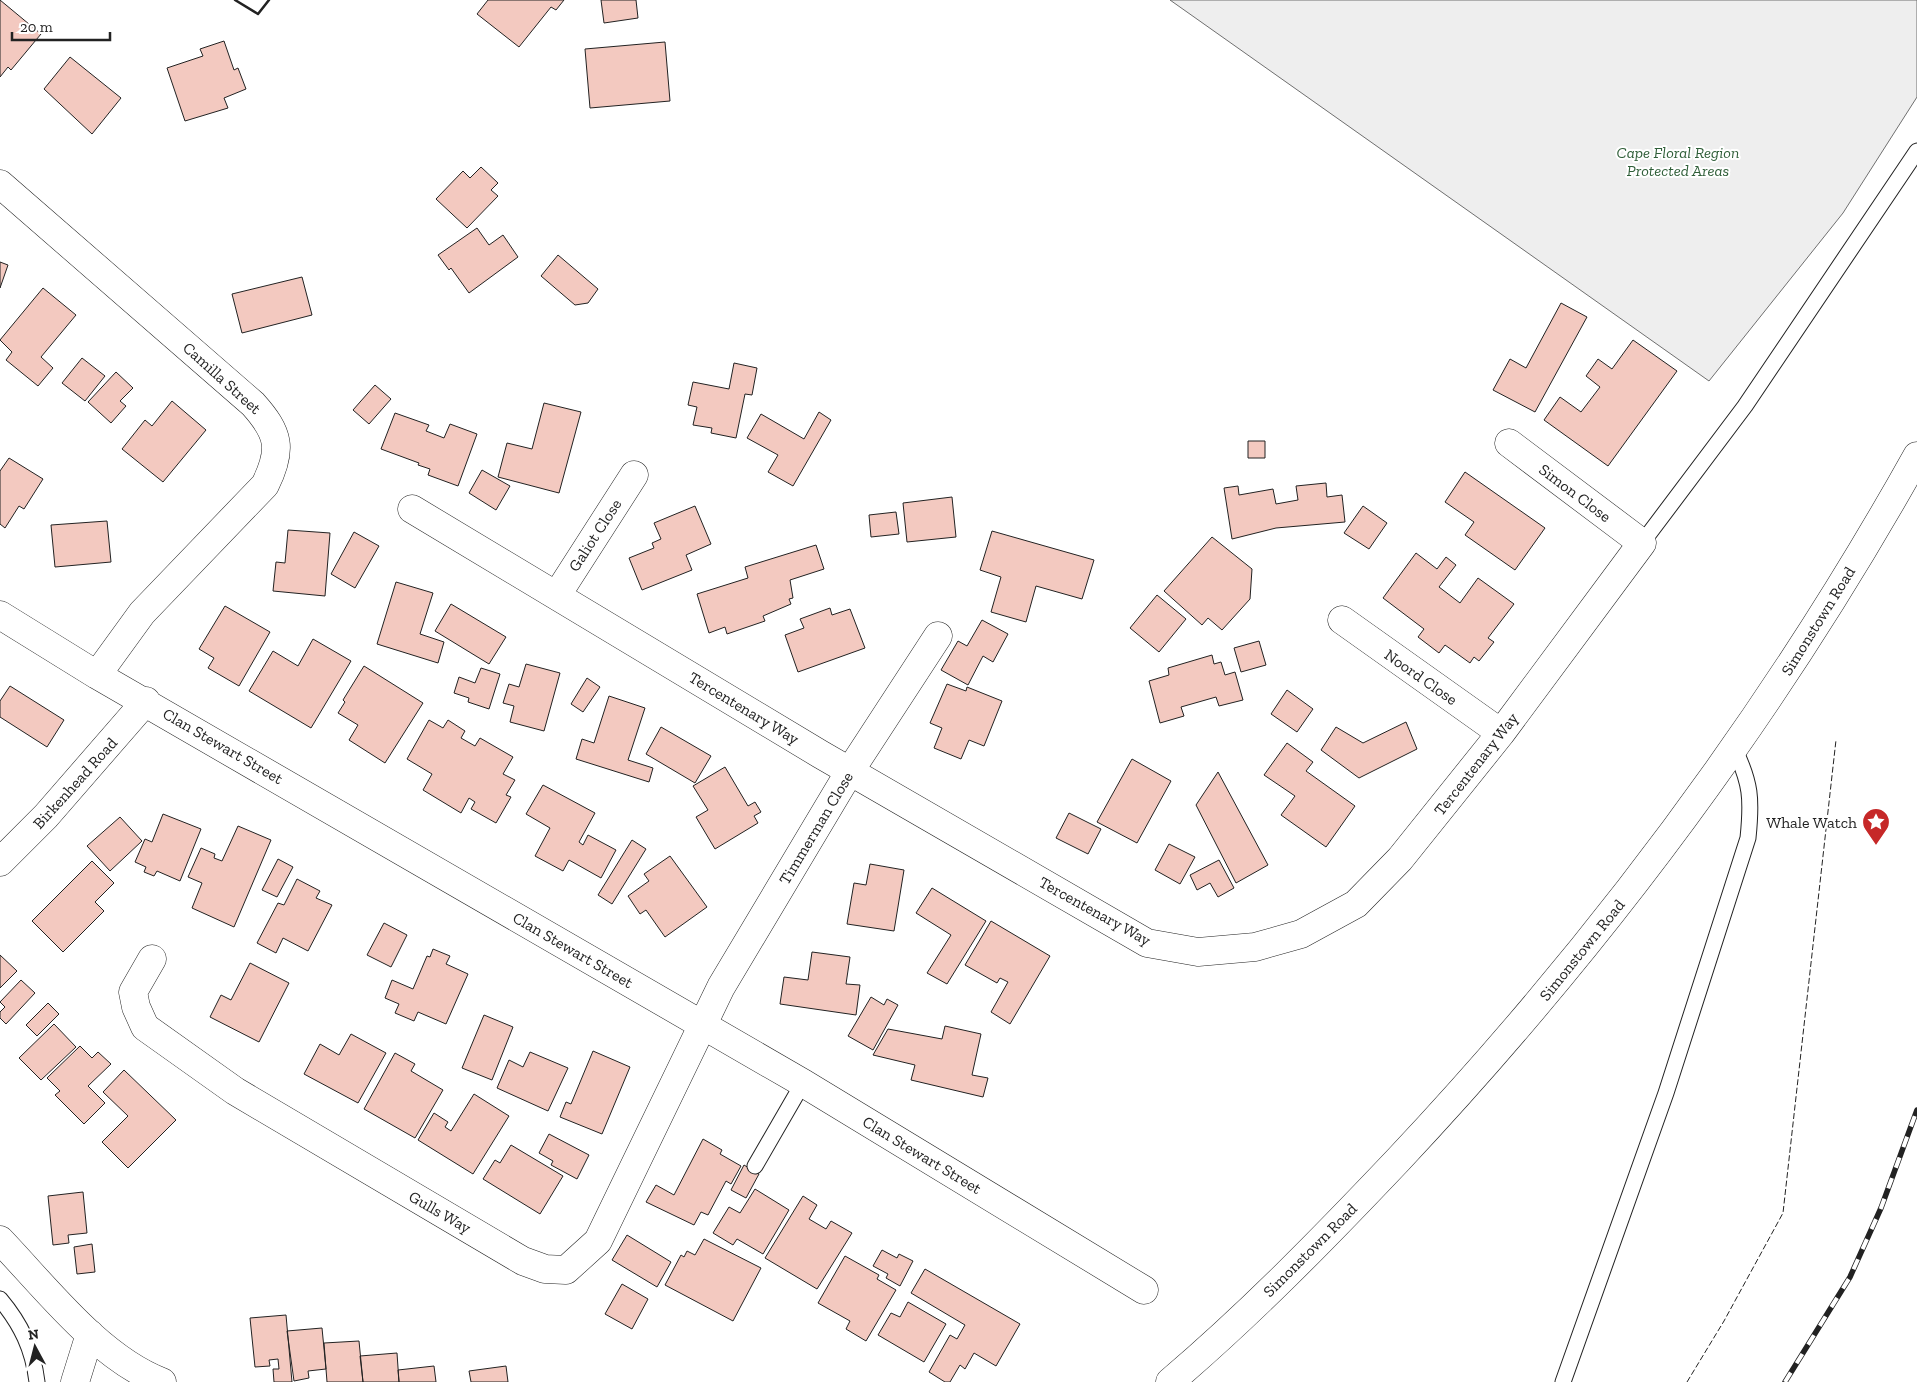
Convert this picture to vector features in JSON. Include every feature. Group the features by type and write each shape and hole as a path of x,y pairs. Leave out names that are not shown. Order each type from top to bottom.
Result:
{"street":[{"name":"Camilla Street","path":"0,184 254,404 270,424 276,438 275,466 265,485 142,613 97,675"},
{"name":"Simon Close","path":"1509,443 1642,543"},
{"name":"Simonstown Road","path":"1170,1382 1216,1343 1322,1240 1443,1112 1538,1004 1632,889 1734,748 1803,647 1869,542 1917,456"},
{"name":"Galiot Close","path":"557,595 634,475"},
{"name":"Tercentenary Way","path":"412,508 850,771 1147,943 1198,952 1255,947 1301,934 1356,904 1400,859 1501,733 1642,543"},
{"name":"Clan Stewart Street","path":"0,615 97,675 146,701 803,1083 1144,1290"},
{"name":"Noord Close","path":"1342,620 1501,733"},
{"name":"Timmerman Close","path":"703,1025 721,986 850,771 938,636"},
{"name":"Birkenhead Road","path":"0,862 46,816 146,701"},
{"name":"Gulls Way","path":"152,959 133,992 136,1008 145,1028 235,1091 523,1261 545,1269 566,1270 598,1241 703,1025"},
{"path":"0,1240 90,1334 123,1363 162,1382"},
{"path":"75,1382 90,1334"}],"lane":[{"name":"Tercentenary Way","path":"1642,543 1745,406 1917,151"},
{"path":"1563,1382 1666,1093 1748,838 1751,811 1747,776 1734,748"},
{"path":"755,1166 803,1083"},
{"path":"0,1299 22,1328 30,1347 38,1382"}],"green space":[{"name":"Cape Floral Region Protected Areas","path":"1170,0 1917,0 1917,97 1843,213 1709,381"}],"building":[{"path":"0,0 41,34 11,70 8,67 0,77"},
{"path":"488,0 564,0 556,10 551,7 519,47 477,14"},
{"path":"601,0 636,0 638,18 604,23"},
{"path":"224,41 234,70 238,68 246,89 224,98 228,108 185,121 167,68 203,56 200,49"},
{"path":"665,42 670,101 590,108 585,49"},
{"path":"70,57 121,98 92,134 44,89"},
{"path":"481,167 498,183 491,190 498,196 467,228 436,199 463,171 470,178"},
{"path":"477,228 489,245 503,235 518,257 469,293 451,268 449,270 438,255"},
{"path":"558,255 598,289 588,303 575,305 541,276"},
{"path":"0,262 8,265 0,288"},
{"path":"302,277 312,315 242,333 232,294"},
{"path":"43,288 76,315 41,357 53,368 38,386 6,360 12,352 0,340"},
{"path":"1561,303 1587,317 1535,412 1493,390 1510,359 1526,368"},
{"path":"1633,340 1677,371 1608,466 1544,420 1560,397 1581,412 1600,387 1586,376 1598,359 1612,369"},
{"path":"82,358 105,376 85,401 62,383"},
{"path":"734,363 757,368 752,395 745,394 736,438 711,433 712,428 693,425 697,407 688,405 693,382 729,389"},
{"path":"116,372 133,388 120,401 126,406 111,423 88,402"},
{"path":"375,385 391,399 369,424 353,410"},
{"path":"172,401 206,430 163,482 122,449 145,420 152,426"},
{"path":"544,403 581,412 559,493 498,477 507,443 532,449"},
{"path":"819,412 831,420 793,486 768,472 778,455 747,438 761,414 804,439"},
{"path":"395,413 429,425 426,431 444,438 450,424 477,434 458,486 428,475 430,469 418,465 419,463 381,449"},
{"path":"1248,441 1265,441 1265,458 1248,458"},
{"path":"9,458 43,479 24,509 19,506 5,528 0,524 0,471"},
{"path":"482,470 510,486 496,510 469,493"},
{"path":"1465,472 1545,528 1515,570 1465,535 1474,522 1445,502"},
{"path":"1326,483 1327,497 1342,495 1345,522 1276,528 1232,539 1224,488 1238,486 1239,495 1273,489 1276,504 1298,500 1296,486"},
{"path":"952,497 956,537 907,542 903,503"},
{"path":"695,506 711,544 686,555 692,570 642,590 629,558 654,548 652,543 661,539 654,523"},
{"path":"1363,506 1387,523 1369,549 1344,533"},
{"path":"896,512 899,534 871,537 869,515"},
{"path":"107,521 111,562 55,567 51,525"},
{"path":"288,530 330,533 325,596 273,591 276,562 285,563"},
{"path":"992,531 1094,560 1082,599 1036,586 1026,622 991,612 1001,577 980,570"},
{"path":"354,532 379,546 355,588 331,574"},
{"path":"1212,537 1252,569 1250,599 1222,630 1208,618 1202,625 1164,591"},
{"path":"816,545 824,569 790,580 793,598 789,599 791,604 763,616 765,621 727,634 725,627 709,633 697,594 748,578 745,567"},
{"path":"1416,553 1437,569 1446,557 1456,565 1439,587 1460,603 1478,578 1514,604 1488,638 1494,642 1479,661 1474,657 1470,663 1445,645 1439,653 1418,637 1424,629 1383,598"},
{"path":"396,582 433,593 420,634 444,642 438,663 377,644"},
{"path":"1157,595 1186,619 1159,652 1130,628"},
{"path":"451,604 506,637 489,664 435,631"},
{"path":"225,606 270,632 239,686 208,668 214,658 199,649"},
{"path":"830,608 832,615 850,609 865,648 798,672 785,635 804,628 800,619"},
{"path":"982,620 1008,634 993,662 983,656 968,685 941,670 958,641 967,646"},
{"path":"313,639 351,661 311,728 249,691 273,651 298,666"},
{"path":"1259,641 1266,665 1241,672 1234,648"},
{"path":"1212,655 1214,664 1221,662 1225,675 1235,672 1243,700 1219,706 1216,697 1181,707 1184,716 1160,723 1149,681 1169,675 1168,668"},
{"path":"526,664 560,673 544,731 510,722 514,706 503,703 509,684 519,687"},
{"path":"364,666 423,703 385,763 349,740 358,725 338,713 345,702 343,700"},
{"path":"481,668 500,674 489,709 468,702 469,698 454,693 459,677 475,683"},
{"path":"587,678 600,687 583,712 571,704"},
{"path":"947,684 966,691 967,687 1002,701 984,746 969,740 961,759 934,748 942,728 930,723"},
{"path":"10,686 64,720 47,747 0,717 0,701"},
{"path":"1287,690 1313,709 1297,732 1271,714"},
{"path":"609,696 645,708 628,760 653,768 649,782 576,759 582,739 594,743"},
{"path":"429,720 443,728 448,720 465,731 461,738 475,746 480,738 513,757 503,774 515,780 506,795 511,797 496,823 471,809 475,802 469,798 461,813 423,790 432,774 407,759"},
{"path":"1406,722 1417,749 1359,778 1321,750 1336,727 1363,743"},
{"path":"661,727 711,756 695,783 646,754"},
{"path":"1287,743 1313,762 1306,771 1355,806 1326,847 1281,815 1295,796 1264,775"},
{"path":"1132,759 1171,781 1137,843 1097,822"},
{"path":"725,767 748,806 755,802 761,812 754,816 758,823 715,849 696,817 708,810 693,786"},
{"path":"1218,772 1268,865 1236,883 1196,805"},
{"path":"543,785 595,813 579,842 583,845 588,835 616,850 601,878 569,860 563,871 535,856 550,828 526,814"},
{"path":"1069,813 1101,829 1088,854 1056,838"},
{"path":"163,814 201,829 180,881 157,871 154,876 144,872 146,867 135,862 145,839 152,842"},
{"path":"120,817 142,841 110,871 87,846"},
{"path":"238,826 271,840 234,927 192,908 202,883 188,877 201,848 215,854 214,858 222,861"},
{"path":"632,840 646,849 612,904 598,895"},
{"path":"1169,844 1195,857 1180,884 1155,870"},
{"path":"670,856 707,907 665,937 646,910 640,914 628,896 649,881 644,874"},
{"path":"278,859 293,867 277,897 262,890"},
{"path":"1219,860 1234,888 1218,897 1210,883 1197,890 1190,875"},
{"path":"92,861 114,883 95,902 104,911 63,952 32,921"},
{"path":"870,864 904,870 894,931 847,924 854,883 866,885"},
{"path":"297,879 320,891 316,898 332,905 308,951 283,938 276,953 257,943 278,903 284,905"},
{"path":"932,888 986,921 947,984 927,973 951,935 916,913"},
{"path":"991,921 1050,956 1010,1024 991,1012 1008,982 1000,978 997,983 965,965"},
{"path":"384,923 407,935 391,967 367,955"},
{"path":"433,949 450,956 446,964 468,974 446,1024 418,1012 414,1021 395,1013 399,1004 385,998 392,980 413,989 427,956 430,957"},
{"path":"812,952 850,957 846,984 860,985 856,1015 780,1004 784,977 808,980"},
{"path":"0,955 17,971 0,988"},
{"path":"250,963 289,983 259,1042 210,1017 221,995 231,1000"},
{"path":"21,980 35,993 6,1024 0,1018 0,1012 5,1007 0,1002"},
{"path":"871,997 884,1005 887,999 898,1005 873,1050 848,1036"},
{"path":"48,1003 59,1014 37,1036 26,1025"},
{"path":"484,1015 513,1027 492,1080 462,1068"},
{"path":"54,1024 76,1047 41,1080 19,1058"},
{"path":"945,1026 981,1034 972,1075 988,1078 983,1097 911,1080 915,1065 873,1055 888,1029 942,1039"},
{"path":"351,1034 386,1053 358,1103 304,1074 320,1044 339,1055"},
{"path":"80,1046 92,1058 98,1052 111,1064 88,1086 105,1103 84,1124 55,1095 60,1091 47,1078"},
{"path":"593,1051 630,1067 602,1134 560,1117 566,1102 571,1104"},
{"path":"530,1052 568,1068 548,1111 497,1088 509,1060 523,1067"},
{"path":"395,1053 415,1064 411,1071 443,1090 415,1138 364,1109"},
{"path":"124,1070 176,1120 128,1168 102,1142 128,1116 103,1092"},
{"path":"474,1094 509,1116 473,1174 418,1140 434,1113 448,1122 445,1127 451,1131"},
{"path":"549,1134 589,1155 577,1179 551,1165 553,1161 539,1153"},
{"path":"703,1139 722,1150 720,1154 741,1166 731,1184 726,1181 708,1215 701,1212 694,1225 646,1202 656,1185 674,1195"},
{"path":"511,1145 563,1176 540,1214 483,1179 495,1160 500,1163"},
{"path":"744,1165 759,1174 746,1198 731,1190"},
{"path":"755,1189 789,1210 763,1254 737,1239 733,1245 713,1233 729,1207 740,1213"},
{"path":"83,1192 87,1233 68,1235 69,1243 53,1245 48,1196"},
{"path":"803,1196 817,1205 809,1219 826,1229 831,1221 852,1233 817,1289 765,1258"},
{"path":"627,1235 671,1262 657,1287 612,1260"},
{"path":"704,1239 761,1268 733,1321 665,1285 681,1255 684,1257 687,1251 695,1255"},
{"path":"92,1244 95,1272 77,1274 74,1247"},
{"path":"882,1250 897,1258 899,1254 913,1261 900,1286 886,1278 888,1274 873,1266"},
{"path":"845,1256 879,1275 877,1279 896,1290 866,1341 846,1329 850,1321 818,1303"},
{"path":"925,1269 1020,1324 996,1366 974,1353 965,1369 960,1365 950,1382 945,1382 929,1372 950,1335 957,1339 965,1325 911,1293"},
{"path":"622,1284 648,1299 632,1329 605,1314"},
{"path":"908,1302 946,1324 924,1362 878,1335 891,1313 900,1317"},
{"path":"286,1315 292,1382 274,1382 273,1369 279,1369 278,1359 269,1360 270,1366 255,1367 250,1318"},
{"path":"322,1328 326,1369 308,1371 309,1378 294,1381 287,1331"},
{"path":"359,1341 363,1382 327,1382 324,1343"},
{"path":"397,1353 399,1382 363,1382 360,1356"},
{"path":"434,1366 436,1382 399,1382 398,1370"},
{"path":"506,1366 508,1382 471,1382 469,1371"}],"railway":[{"path":"1785,1382 1850,1277 1881,1208 1917,1110"}],"fence":[{"path":"1687,1382 1724,1321 1783,1213 1836,740"}],"wall":[{"path":"235,0 258,14 269,0"}],"place":[{"name":"Whale Watch","path":"1876,846"}]}
